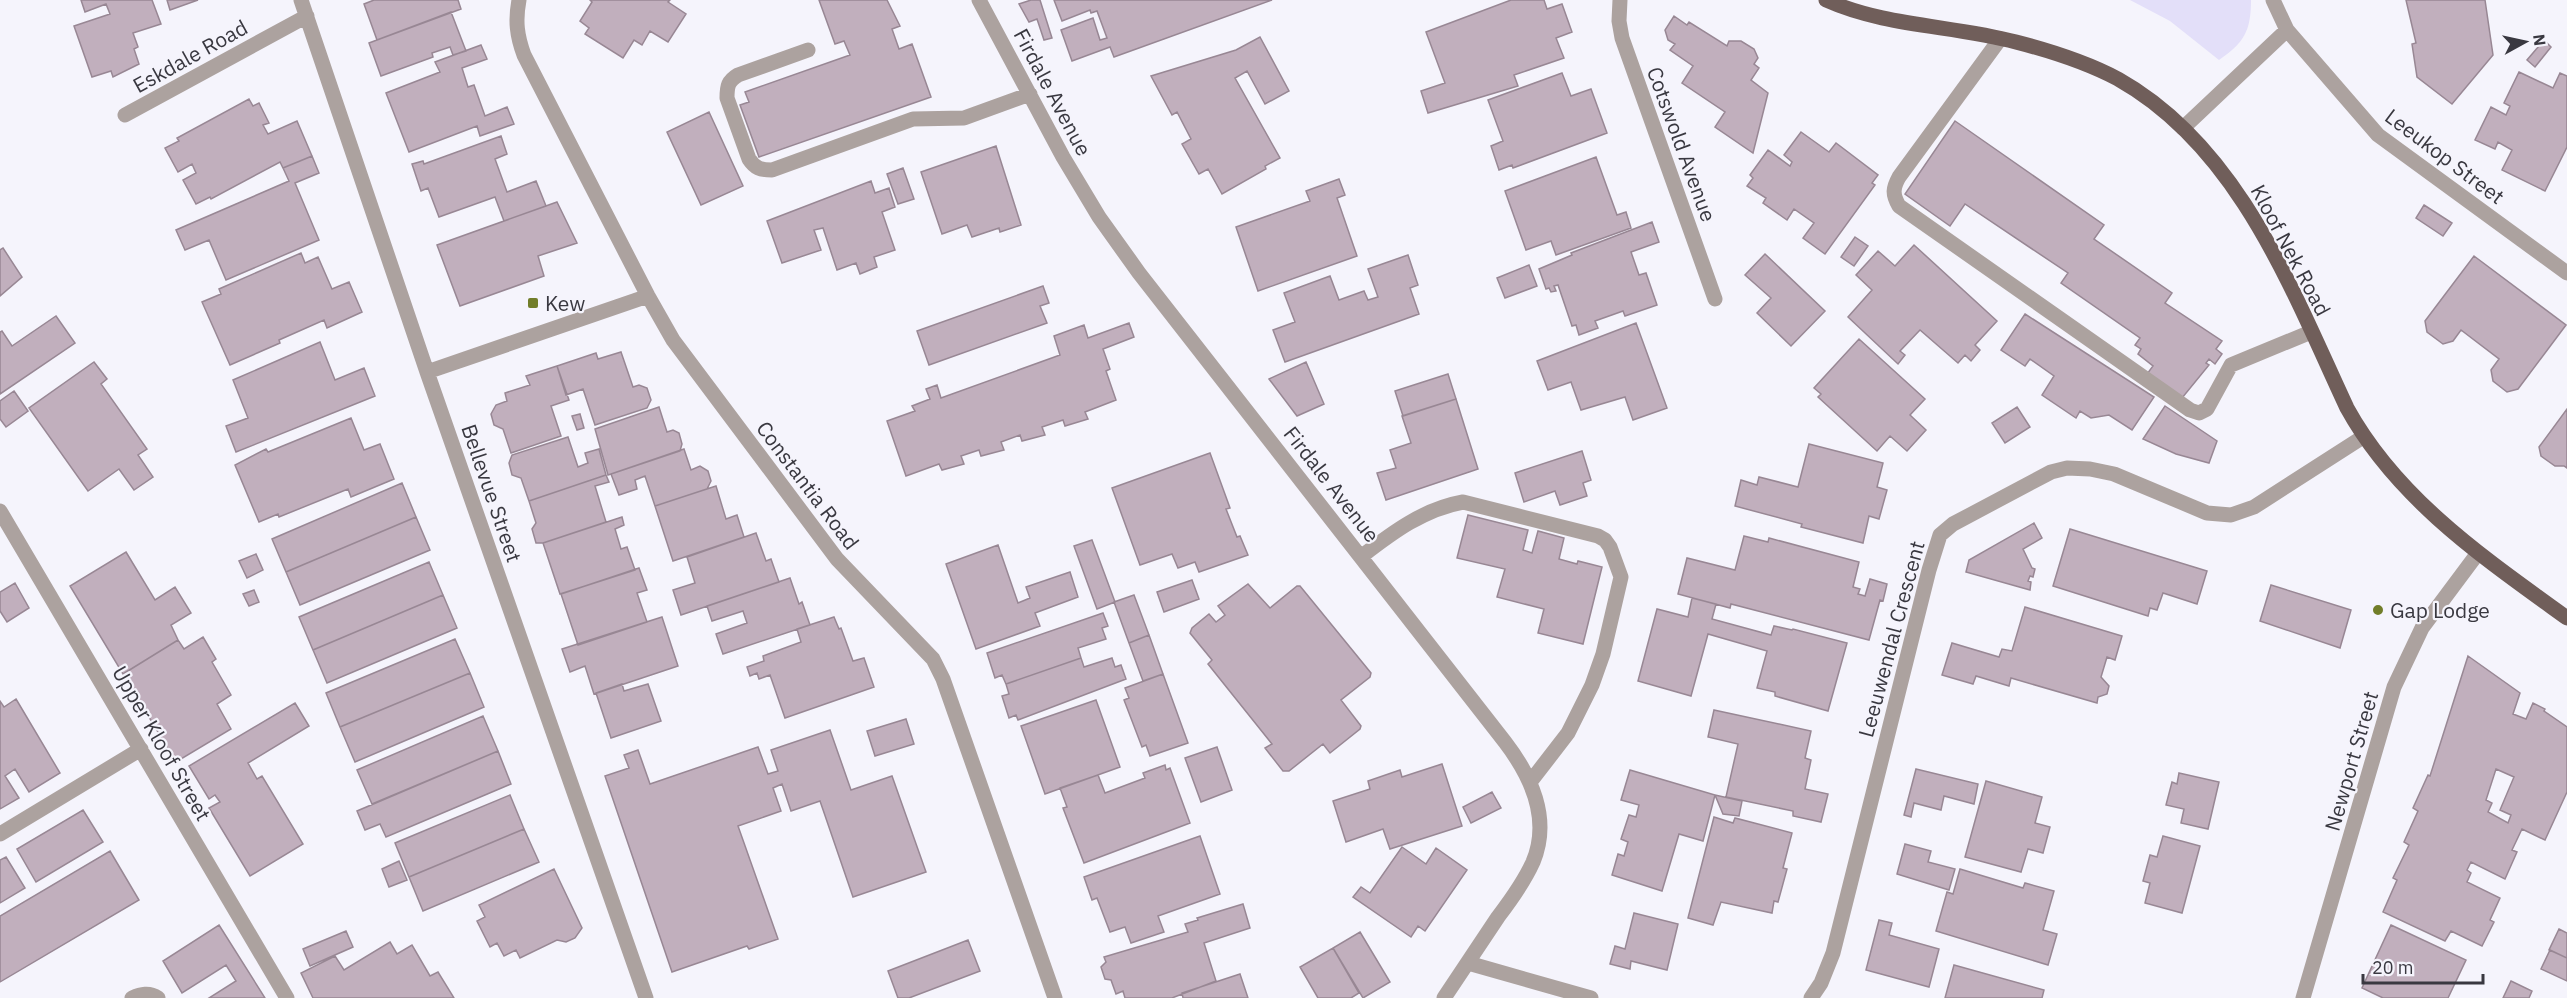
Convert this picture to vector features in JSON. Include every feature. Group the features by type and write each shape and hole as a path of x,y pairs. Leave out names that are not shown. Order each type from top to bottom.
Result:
{"main road":[{"name":"Kloof Nek Road","path":"1826,0 1874,16 2000,39 2078,61 2118,80 2154,103 2183,128 2226,177 2257,224 2363,437 2386,468 2413,496 2478,554 2567,618"}],"street":[{"name":"Bellevue Street","path":"301,0 646,998"},
{"name":"Constantia Road","path":"519,0 516,17 518,37 524,56 648,296 687,360 837,560 933,659 943,680 1055,998"},
{"name":"Firdale Avenue","path":"979,0 1099,217 1139,273 1518,758 1531,781 1539,808 1539,835 1533,861 1521,885 1444,998"},
{"name":"Cotswold Avenue","path":"1620,0 1619,21 1623,38 1715,299"},
{"name":"Leeukop Street","path":"2273,0 2287,30 2378,135 2567,273"},
{"name":"Eskdale Road","path":"125,116 307,16"},
{"path":"2183,128 2287,30"},
{"path":"2000,39 1899,177 1894,187 1894,197 1899,206 2190,411 2199,413 2207,409 2231,365 2311,332"},
{"path":"808,50 730,80 727,98 749,159 754,166 762,170 772,170 913,119 964,118 1030,94"},
{"path":"428,372 648,296"},
{"name":"Leeuwendal Crescent","path":"1811,998 1821,983 1833,954 1926,582 1940,535 1968,514 2034,479 2067,468 2090,469 2114,474 2207,513 2230,515 2254,507 2363,437"},
{"path":"1362,556 1411,520 1463,502 1564,527 1605,540 1621,577 1603,654 1585,702 1568,733 1531,781"},
{"name":"Upper Kloof Street","path":"0,511 287,998"},
{"name":"Newport Street","path":"2303,998 2394,687 2422,628 2478,554"},
{"path":"0,834 141,749"},
{"path":"1468,963 1591,998"},
{"path":"132,998 143,994 153,994 158,998"}],"shaded area":[{"path":"2130,0 2251,0 2250,20 2240,42 2219,60 2170,21"}],"building":[{"path":"81,0 152,0 161,24 133,33 138,47 134,49 139,64 113,77 111,71 92,77 74,26 110,14 106,4 85,12"},
{"path":"167,0 198,0 170,10"},
{"path":"374,0 458,0 461,9 377,40 364,4"},
{"path":"590,0 670,0 668,2 686,14 668,42 650,31 642,45 634,40 623,58 585,34 589,28 580,21 592,2"},
{"path":"819,0 887,0 900,26 892,29 899,49 912,44 931,97 759,157 740,105 749,102 745,92 850,55 844,41 835,44"},
{"path":"1040,0 1052,38 1044,40 1037,19 1029,22 1019,4"},
{"path":"1054,0 1272,0 1114,57 1110,47 1072,61 1061,30 1093,18 1100,40 1107,38 1097,11 1091,13 1090,10 1062,21"},
{"path":"1511,0 1544,0 1547,9 1562,4 1572,32 1556,38 1564,58 1514,75 1518,86 1428,113 1421,91 1445,83 1426,32"},
{"path":"2406,0 2485,0 2493,55 2452,104 2417,77 2412,44 2416,43"},
{"path":"451,12 466,51 453,55 450,47 432,53 433,57 381,76 369,43"},
{"path":"1674,16 1687,25 1689,22 1727,46 1729,41 1741,41 1754,49 1758,58 1754,64 1759,68 1751,80 1768,93 1753,153 1715,127 1725,112 1682,83 1693,66 1670,50 1675,44 1668,40 1665,30"},
{"path":"1260,37 1289,91 1265,104 1247,71 1235,78 1280,158 1265,166 1266,169 1222,194 1208,169 1199,174 1182,144 1191,139 1177,112 1172,115 1151,76 1236,50"},
{"path":"2544,40 2551,47 2535,67 2527,60"},
{"path":"481,45 487,59 462,68 468,87 474,85 485,116 507,107 514,124 480,136 477,126 409,152 386,93 440,72 435,62"},
{"path":"2519,72 2553,88 2560,73 2567,76 2567,147 2545,191 2502,170 2512,150 2498,142 2495,149 2475,140 2491,107 2506,115 2510,106 2504,103"},
{"path":"1562,73 1571,96 1591,89 1607,133 1513,168 1512,165 1499,170 1491,146 1503,141 1488,100"},
{"path":"249,99 253,106 259,103 269,123 263,125 268,134 297,121 312,156 283,168 280,162 211,199 210,197 196,204 183,180 196,173 192,164 178,172 165,148 179,141 177,138"},
{"path":"709,112 743,186 701,205 667,132"},
{"path":"1955,121 2104,225 2094,239 2172,293 2165,303 2222,341 2216,349 2222,354 2215,364 2209,359 2206,363 2209,365 2182,398 2147,374 2153,366 2138,354 2141,349 2135,345 2140,338 2061,283 2068,273 1965,204 1950,226 1905,194"},
{"path":"1801,132 1829,152 1836,143 1878,175 1872,183 1875,185 1825,254 1803,238 1814,223 1794,209 1787,220 1763,203 1766,198 1747,186 1753,178 1750,175 1768,150 1790,166 1792,162 1784,155"},
{"path":"501,136 507,154 495,159 507,192 536,181 546,206 504,221 495,197 439,217 428,188 421,191 412,164 423,161 424,164"},
{"path":"996,146 1021,225 1000,232 999,228 972,237 967,225 942,234 921,172"},
{"path":"312,156 319,173 295,183 319,240 226,280 209,240 185,250 176,230 289,181 283,168"},
{"path":"1596,157 1617,215 1626,212 1631,228 1556,255 1551,241 1526,250 1505,191"},
{"path":"903,168 914,199 898,204 887,174"},
{"path":"1339,179 1345,195 1337,198 1357,256 1258,291 1236,227 1310,201 1306,191"},
{"path":"871,181 875,193 889,188 895,207 882,212 895,250 874,257 877,267 860,274 856,263 837,270 823,228 814,230 821,250 782,263 767,221"},
{"path":"557,202 577,243 538,256 544,276 460,306 437,245"},
{"path":"2424,205 2452,223 2443,236 2416,218"},
{"path":"1652,222 1659,242 1631,252 1639,275 1646,273 1657,305 1625,316 1623,311 1595,321 1598,328 1579,335 1576,325 1572,326 1558,285 1554,286 1556,291 1551,292 1549,288 1546,289 1539,269 1572,255 1571,253"},
{"path":"1855,237 1868,246 1854,266 1841,257"},
{"path":"1914,245 1997,321 1975,345 1980,350 1971,361 1965,355 1958,363 1920,330 1900,351 1905,355 1898,364 1848,317 1872,290 1856,275 1878,251 1895,266"},
{"path":"3,248 22,277 0,296 0,250"},
{"path":"301,253 305,263 318,257 332,289 349,282 362,312 327,328 324,320 230,365 202,302 221,294 219,289"},
{"path":"1765,254 1825,311 1791,346 1757,313 1771,298 1745,275"},
{"path":"1408,255 1418,285 1410,288 1419,314 1285,362 1273,330 1295,322 1284,293 1330,276 1339,300 1364,291 1368,300 1378,297 1368,269"},
{"path":"2474,256 2566,325 2518,389 2507,392 2493,381 2491,370 2499,359 2461,330 2453,341 2443,344 2427,332 2425,321"},
{"path":"1529,265 1537,286 1505,298 1497,278"},
{"path":"1043,286 1049,303 1040,306 1047,323 929,365 917,331"},
{"path":"2025,314 2154,397 2132,430 2109,415 2091,418 2080,411 2076,418 2042,395 2054,376 2030,359 2025,366 2001,350"},
{"path":"56,316 75,343 0,394 0,332 2,331 12,346"},
{"path":"1129,323 1134,337 1103,349 1110,369 1106,371 1116,400 1085,412 1088,419 1065,426 1063,420 1042,427 1045,435 1022,441 1020,435 1001,442 1004,450 981,456 979,450 961,456 964,464 942,470 939,464 906,476 887,421 915,411 912,406 930,399 926,389 937,385 941,398 1060,355 1054,336 1084,325 1088,338"},
{"path":"1636,323 1667,408 1633,420 1625,397 1581,410 1571,382 1548,390 1537,361"},
{"path":"1859,339 1925,399 1910,415 1926,430 1907,451 1890,436 1877,451 1818,397 1821,394 1814,388"},
{"path":"320,342 335,380 364,368 375,396 236,452 226,426 248,418 233,380"},
{"path":"621,352 633,387 639,385 647,388 651,400 647,408 595,425 583,389 566,395 557,366 596,353 598,359"},
{"path":"94,362 107,379 101,384 147,449 138,455 153,477 134,490 119,469 88,491 29,408"},
{"path":"1306,362 1324,404 1297,416 1269,379"},
{"path":"557,366 569,400 551,406 561,436 511,453 503,429 494,425 491,414 496,405 507,401 505,393 530,385 526,376"},
{"path":"1448,374 1456,399 1403,416 1395,391"},
{"path":"14,391 28,411 6,427 0,419 0,401"},
{"path":"1456,399 1478,469 1386,500 1377,473 1396,468 1390,450 1411,443 1402,416"},
{"path":"2165,406 2217,441 2209,463 2176,454 2143,439"},
{"path":"659,407 667,432 673,430 679,433 682,444 680,451 608,475 595,429"},
{"path":"2017,407 2030,427 2005,443 1992,423"},
{"path":"2567,409 2567,468 2555,466 2541,456 2539,447"},
{"path":"580,414 584,428 577,430 572,416"},
{"path":"351,418 364,450 380,444 394,479 351,497 348,489 279,517 278,514 259,522 235,465 266,449 268,452"},
{"path":"568,437 578,467 588,463 585,453 599,449 606,475 529,501 521,478 512,475 509,463 512,455"},
{"path":"1809,444 1883,463 1877,487 1887,490 1879,519 1869,516 1863,543 1801,527 1802,524 1735,506 1741,480 1757,485 1759,477 1798,487"},
{"path":"684,449 691,470 700,466 708,471 711,481 707,489 655,506 645,476 635,480 637,489 619,495 611,474"},
{"path":"1582,451 1591,480 1583,483 1587,496 1560,505 1555,491 1524,502 1515,473"},
{"path":"1210,453 1230,508 1226,509 1237,537 1240,536 1248,555 1199,572 1195,562 1178,568 1172,554 1140,565 1112,488"},
{"path":"606,475 609,482 595,486 606,522 543,543 536,543 532,529 536,523 529,501"},
{"path":"402,483 416,517 286,572 272,539"},
{"path":"716,486 726,519 737,515 744,537 673,561 655,506"},
{"path":"1468,515 1528,530 1523,550 1532,553 1538,531 1564,538 1559,559 1602,567 1583,644 1538,633 1544,609 1497,597 1505,569 1457,558"},
{"path":"416,517 430,550 300,605 286,572"},
{"path":"622,517 624,525 615,529 621,549 627,547 635,570 560,594 543,543"},
{"path":"2034,523 2042,538 2023,549 2032,568 2035,569 2033,577 2030,576 2028,581 2031,582 2030,590 1966,572 1969,560"},
{"path":"2070,529 2207,571 2197,604 2163,593 2157,610 2150,608 2148,616 2053,586"},
{"path":"756,533 766,561 771,559 779,582 681,615 673,590 695,583 687,557"},
{"path":"1744,536 1768,542 1769,538 1859,562 1853,587 1860,589 1858,594 1865,596 1870,579 1887,584 1869,640 1731,604 1730,608 1678,594 1687,558 1735,570"},
{"path":"1092,540 1115,602 1097,609 1074,546"},
{"path":"998,545 1018,603 1030,598 1026,587 1070,572 1078,597 1035,613 1040,626 976,649 946,564"},
{"path":"126,552 155,600 175,587 191,613 171,625 178,640 123,674 70,586"},
{"path":"256,554 263,570 247,578 239,561"},
{"path":"429,562 443,595 313,650 299,617"},
{"path":"639,568 647,590 637,593 647,622 578,645 561,594"},
{"path":"790,578 799,604 802,602 810,625 723,654 716,634 747,623 743,611 712,621 707,606"},
{"path":"1192,580 1199,599 1164,612 1157,592"},
{"path":"15,583 29,608 7,622 0,611 0,592"},
{"path":"1248,584 1270,608 1300,586 1371,673 1370,677 1341,700 1361,726 1360,729 1330,753 1323,744 1289,771 1283,771 1265,748 1272,744 1208,664 1212,660 1190,633 1192,628 1209,614 1216,622 1225,615 1218,606"},
{"path":"2271,585 2351,610 2340,648 2260,621"},
{"path":"254,590 259,602 249,606 243,594"},
{"path":"443,595 457,628 327,683 313,650"},
{"path":"1134,595 1149,635 1129,643 1114,602"},
{"path":"1692,598 1716,604 1712,619 1771,635 1774,626 1847,643 1828,711 1775,696 1775,692 1757,688 1767,651 1708,634 1691,696 1638,681 1657,609 1688,617"},
{"path":"2025,607 2122,636 2115,660 2107,657 2101,677 2109,686 2107,694 2098,697 2097,703 2011,678 2009,686 1976,676 1973,684 1942,675 1952,643 1999,657 2002,649 2012,651"},
{"path":"1103,613 1108,626 1102,628 1106,639 1078,648 1081,658 1006,684 1002,675 995,678 987,653"},
{"path":"662,617 678,666 594,694 585,666 570,672 562,649"},
{"path":"834,617 839,629 841,628 853,661 864,658 874,687 785,718 770,675 759,679 757,673 750,676 747,667 764,661 763,656 801,642 797,629"},
{"path":"1149,635 1163,674 1143,681 1129,643"},
{"path":"203,637 216,659 212,662 231,695 217,704 231,729 176,762 123,674 178,640 184,649"},
{"path":"455,639 470,673 340,727 326,693"},
{"path":"2468,656 2520,693 2513,714 2526,719 2533,703 2545,709 2544,711 2567,727 2567,792 2545,840 2522,829 2512,850 2517,852 2505,879 2471,862 2467,870 2471,873 2467,882 2500,898 2490,920 2494,922 2482,946 2451,931 2445,941 2383,912 2397,880 2393,878 2409,845 2404,842 2418,811 2413,808 2428,775 2430,776","holes":["2496,769 2514,777 2500,810 2511,815 2508,823 2488,812 2492,803 2486,800"]},
{"path":"1081,658 1084,667 1112,658 1115,667 1121,665 1126,679 1018,720 1016,715 1009,718 1002,696 1009,694 1006,684"},
{"path":"470,673 484,707 355,762 340,727"},
{"path":"1163,674 1188,743 1150,756 1146,745 1142,747 1124,700 1129,698 1125,688"},
{"path":"622,684 624,691 648,684 661,721 611,738 596,693"},
{"path":"16,699 60,773 29,792 15,769 5,776 19,798 0,809 0,701 4,707"},
{"path":"1096,700 1120,767 1045,794 1021,726"},
{"path":"295,703 309,726 248,763 257,779 262,776 303,844 250,876 209,808 220,802 215,795 209,799 189,766"},
{"path":"1714,710 1811,731 1805,758 1811,760 1805,789 1828,794 1821,822 1793,816 1793,811 1726,797 1738,744 1708,737"},
{"path":"483,716 498,751 372,804 357,770"},
{"path":"906,719 914,744 875,756 867,731"},
{"path":"830,730 851,790 892,776 926,872 853,897 820,801 791,811 782,784 773,788 781,811 738,826 778,939 749,949 747,946 672,972 605,776 629,768 624,755 638,750 650,784 758,747 768,774 778,771 771,750"},
{"path":"1217,747 1232,790 1201,802 1185,758"},
{"path":"498,751 511,784 386,837 380,824 365,830 357,811"},
{"path":"1442,764 1462,826 1390,849 1383,829 1346,842 1333,801 1370,789 1368,781 1400,770 1402,777"},
{"path":"1165,765 1166,770 1170,768 1190,823 1084,863 1063,808 1067,807 1060,788 1098,775 1105,793 1145,778 1143,773"},
{"path":"1916,769 1978,784 1974,804 1944,796 1941,810 1914,803 1911,817 1904,815"},
{"path":"1630,770 1715,795 1703,841 1679,834 1662,891 1612,875 1618,854 1624,856 1628,842 1621,839 1629,815 1636,817 1639,805 1621,800"},
{"path":"2179,773 2219,782 2208,829 2181,823 2184,809 2166,805 2172,782 2177,784"},
{"path":"1986,781 2042,797 2035,823 2050,827 2043,853 2028,849 2021,872 1965,857"},
{"path":"1492,792 1501,808 1471,823 1463,807"},
{"path":"510,795 524,829 409,877 395,843"},
{"path":"1715,795 1742,801 1739,816 1723,814"},
{"path":"83,810 103,842 36,882 17,849"},
{"path":"1714,817 1733,823 1735,818 1792,833 1783,868 1787,869 1778,902 1774,901 1772,913 1721,902 1713,925 1688,918"},
{"path":"524,829 539,862 423,911 409,877"},
{"path":"1200,836 1220,894 1158,916 1164,932 1131,943 1125,927 1110,932 1097,898 1092,900 1084,877"},
{"path":"2163,836 2200,846 2182,913 2145,903 2150,883 2143,881 2150,855 2157,857"},
{"path":"1905,844 1931,851 1928,862 1955,869 1949,890 1897,874"},
{"path":"1402,847 1426,864 1436,848 1467,870 1425,931 1418,926 1411,937 1353,897 1361,887 1370,893"},
{"path":"110,851 139,900 0,982 0,916"},
{"path":"6,857 25,888 0,903 0,860"},
{"path":"399,861 407,880 389,887 382,869"},
{"path":"554,869 582,928 575,938 566,942 557,940 520,958 516,950 504,956 497,943 490,947 477,921 485,917 479,905"},
{"path":"1960,869 2023,888 2025,883 2054,891 2043,930 2057,934 2048,965 1936,931 1947,892 1953,894"},
{"path":"1243,904 1250,928 1204,943 1216,981 1172,998 1125,998 1123,991 1116,994 1111,980 1105,979 1101,967 1106,962 1104,957 1188,932 1185,924"},
{"path":"1634,913 1678,924 1667,970 1631,961 1630,969 1610,964 1615,946 1625,949"},
{"path":"1879,920 1892,923 1889,935 1939,949 1929,987 1866,970"},
{"path":"219,925 265,998 209,998 236,981 226,965 182,993 163,961"},
{"path":"2391,925 2466,960 2448,998 2383,998 2362,988"},
{"path":"2559,929 2567,933 2567,958 2549,950"},
{"path":"346,931 353,947 310,966 303,949"},
{"path":"1360,932 1390,982 1363,998 1333,948"},
{"path":"968,940 980,971 909,998 898,998 888,971"},
{"path":"390,942 397,954 412,945 430,976 438,972 454,998 313,998 301,973 335,956 344,970"},
{"path":"1333,948 1359,993 1351,998 1318,998 1300,967"},
{"path":"2550,950 2567,958 2567,981 2541,969"},
{"path":"1954,965 2044,990 2042,998 1945,998"},
{"path":"1240,974 1248,998 1183,998 1182,993"},
{"path":"2511,981 2532,991 2529,998 2503,998"}],"place":[{"name":"Kew","path":"533,303"},
{"name":"Gap Lodge","path":"2378,610"}]}
